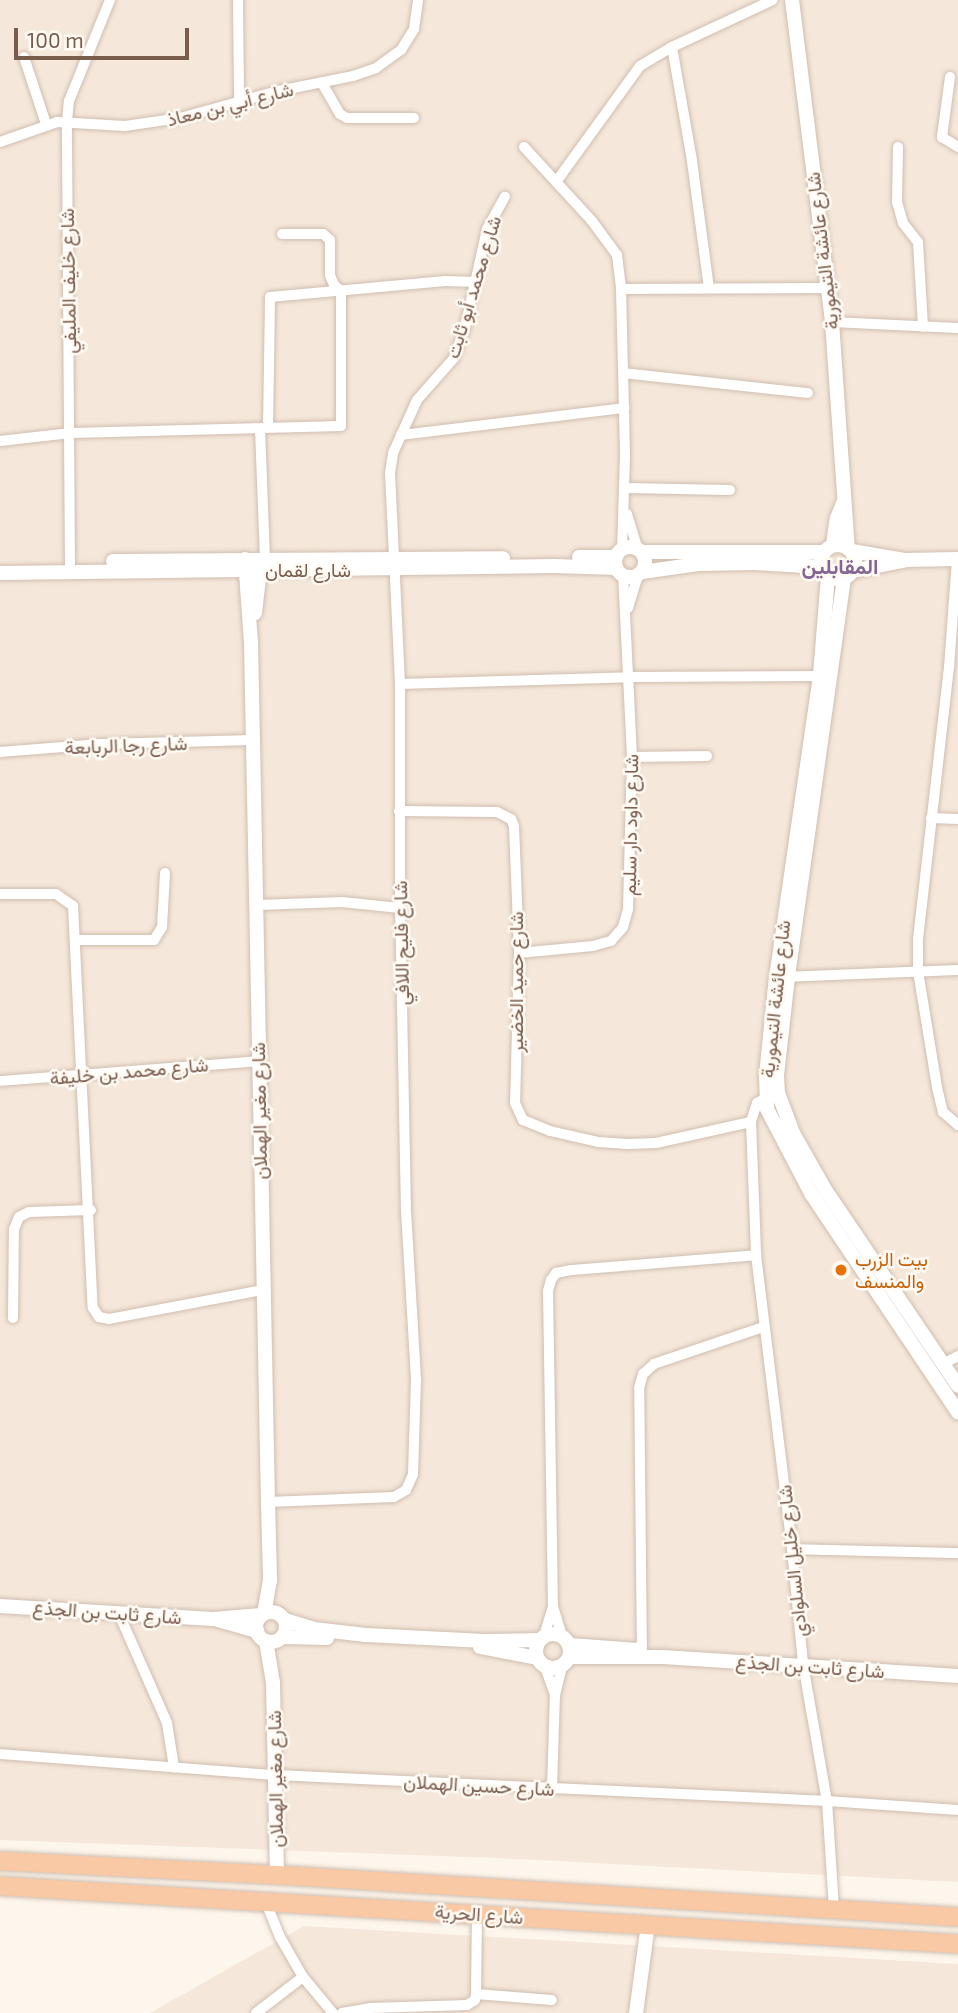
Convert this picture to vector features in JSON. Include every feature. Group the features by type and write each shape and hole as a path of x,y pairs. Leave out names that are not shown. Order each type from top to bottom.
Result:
{"highway":[{"name":"شارع الحرية","path":"0,1861 277,1875 958,1917"},
{"name":"شارع الحرية","path":"0,1886 958,1944"}],"street":[{"name":"شارع خليف المليفي","path":"70,566 67,122 69,101 110,0"},
{"path":"238,0 239,102"},
{"name":"شارع أبي بن معاذ","path":"0,142 46,124 67,122 105,126 148,123 376,68 401,50 414,29 418,0"},
{"path":"556,182 640,66 672,47 773,0"},
{"name":"شارع عائشة التيمورية","path":"792,0 832,322 843,503 848,521 850,549 855,561 848,575 825,676 782,977 771,1095 776,1131 812,1195 958,1412"},
{"path":"672,47 692,161 709,288"},
{"path":"23,57 46,124"},
{"path":"950,77 942,137 958,147"},
{"path":"322,83 340,114 347,118 414,118"},
{"name":"شارع داود دار سليم","path":"519,953 593,946 611,941 624,927 628,909 632,757 627,610 619,562 626,511 626,488 619,266 612,247 524,147"},
{"path":"898,147 897,202 903,223 918,242 923,327"},
{"name":"شارع محمد أبو ثابت","path":"400,684 390,473 401,435 417,400 454,358 476,282 487,229 505,197"},
{"path":"0,440 71,433 341,426 341,291 334,285 330,275 330,240 323,234 282,234"},
{"path":"262,562 269,298 276,295 445,281 476,282"},
{"path":"621,289 827,288"},
{"path":"832,322 958,328"},
{"path":"623,373 808,393"},
{"path":"401,435 624,408"},
{"path":"626,488 730,490"},
{"name":"شارع عائشة التيمورية","path":"825,676 825,572 828,549 843,503"},
{"name":"شارع داود دار سليم","path":"626,511 640,550"},
{"path":"619,562 640,550 850,549 904,560 957,559 953,667 931,818 918,938 918,971 943,1112 958,1125"},
{"path":"640,550 646,562 640,573"},
{"path":"619,562 640,573 698,564 754,563 848,575 904,560"},
{"name":"شارع لقمان","path":"0,563 70,566 262,562 554,566 619,562"},
{"name":"شارع مغير الهملان","path":"251,642 262,562"},
{"name":"شارع مغير الهملان","path":"245,564 251,642 262,1290 270,1580 262,1614 271,1637 277,1875"},
{"name":"شارع لقمان","path":"0,573 70,566"},
{"name":"شارع داود دار سليم","path":"627,610 640,573"},
{"path":"400,684 630,677 825,676"},
{"name":"شارع فليح اللافي","path":"268,1503 394,1497 411,1484 415,1379 406,1212 400,908 400,684"},
{"name":"شارع رجا الربابعة","path":"0,752 101,744 253,740"},
{"path":"632,757 707,755"},
{"name":"شارع حميد الخضير","path":"399,811 497,813 511,819 514,826 519,953 515,1103 523,1119 533,1126 598,1142 656,1143 751,1122"},
{"path":"931,818 958,819"},
{"path":"75,940 154,940 162,927 165,873"},
{"path":"0,894 56,894 73,906 91,1210 93,1308 99,1317 109,1320 262,1290"},
{"path":"257,905 342,902 400,908"},
{"path":"782,977 958,970"},
{"name":"شارع محمد بن خليفة","path":"0,1081 259,1061"},
{"path":"751,1122 757,1103 771,1095"},
{"name":"شارع عائشة التيمورية","path":"771,1095 826,1191 958,1386"},
{"name":"شارع خليل السلوادي","path":"751,1122 756,1255 763,1327 792,1549 803,1664 827,1801 834,1908"},
{"path":"13,1318 14,1229 19,1217 29,1212 91,1210"},
{"path":"552,1789 555,1695 566,1651 553,1607 548,1291 551,1280 556,1273 571,1270 756,1255"},
{"path":"643,1655 639,1388 643,1374 654,1364 763,1327"},
{"path":"943,1364 958,1356"},
{"path":"792,1549 958,1553"},
{"name":"شارع مغير الهملان","path":"270,1580 283,1618"},
{"name":"شارع ثابت بن الجذع","path":"0,1606 213,1619 262,1614 283,1618"},
{"path":"553,1607 542,1638 541,1662 555,1695"},
{"path":"119,1614 167,1723 174,1767"},
{"path":"271,1637 283,1618 314,1629 366,1635 542,1638 566,1651"},
{"name":"شارع ثابت بن الجذع","path":"213,1619 271,1637 457,1645 541,1662 566,1651 803,1664 958,1676"},
{"name":"شارع حسين الهملان","path":"0,1754 275,1775 827,1801 958,1810"},
{"path":"265,1900 279,1937 303,1977 333,2013"},
{"path":"342,2013 370,2008 467,2005 475,2000 477,1914"},
{"path":"636,2013 648,1924"},
{"path":"256,2013 303,1977"},
{"path":"476,1994 552,2000"}],"shaded area":[{"path":"0,0 958,0 958,1882 497,1858 0,1840"},
{"path":"304,1926 958,1964 958,2013 150,2013"}],"place":[{"name":"بيت الزرب والمنسف","path":"841,1270"}],"district":[{"name":"المقابلين","path":"840,566"}]}
